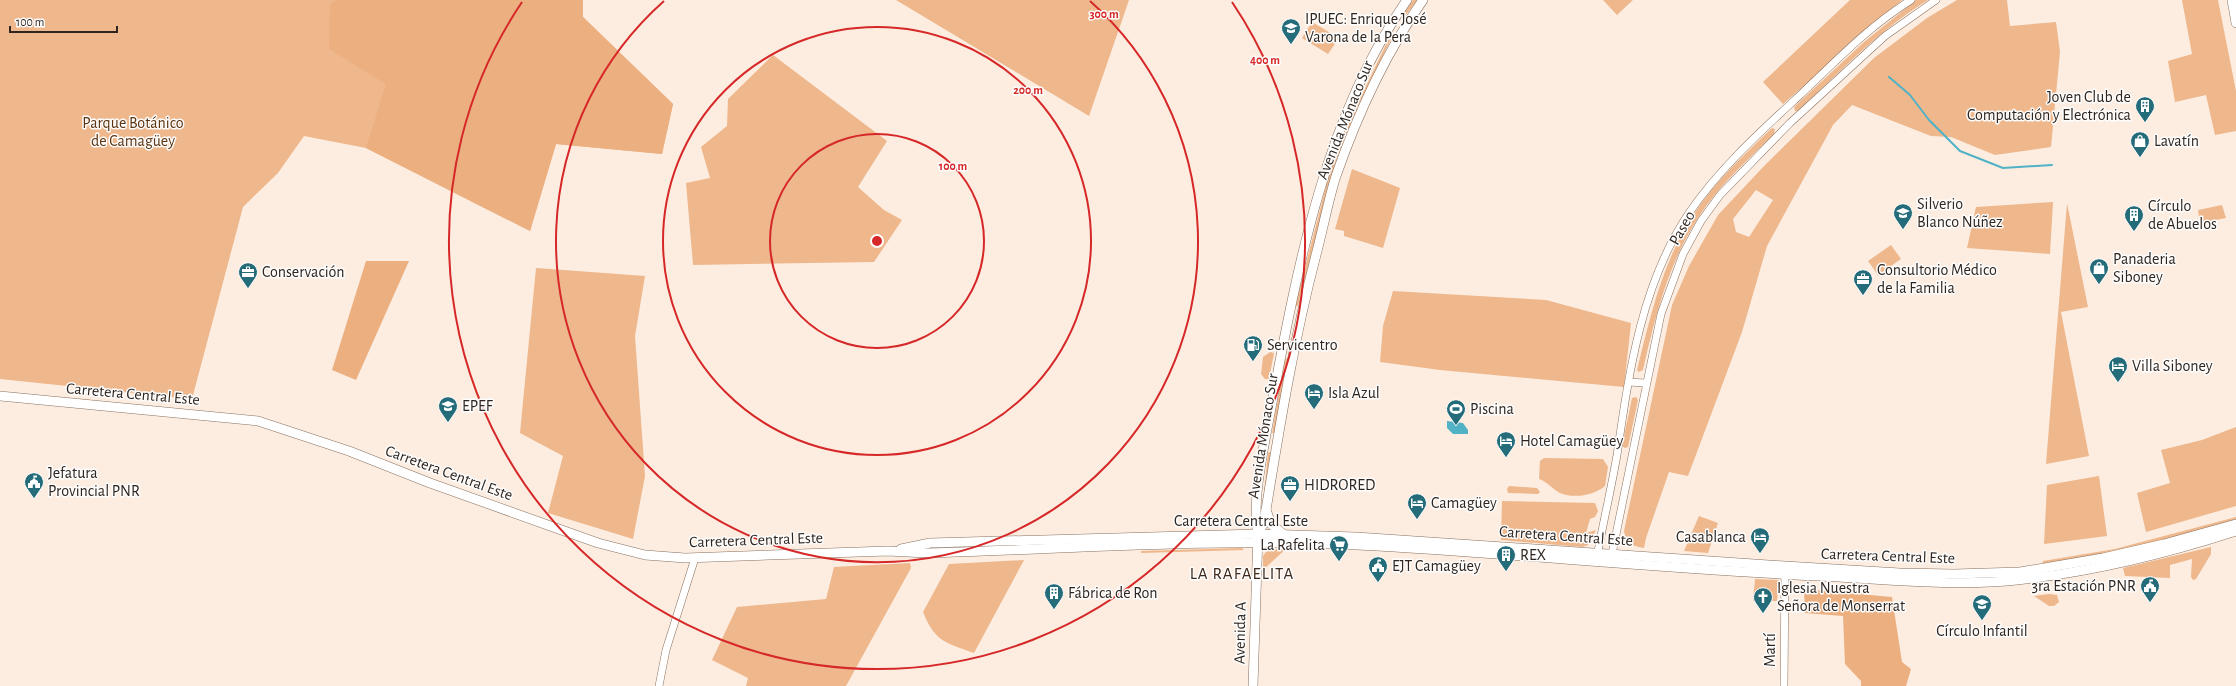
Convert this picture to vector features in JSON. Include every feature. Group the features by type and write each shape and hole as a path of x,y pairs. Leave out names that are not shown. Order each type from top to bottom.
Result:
{"main road":[{"name":"Avenida Mónaco Sur","path":"1257,538 1256,511 1266,437 1282,349 1289,314 1324,177 1338,133 1375,53 1391,23 1407,0"},
{"name":"Avenida Mónaco Sur","path":"1257,538 1263,524 1266,510 1300,316 1336,177 1360,113 1383,64 1401,31 1423,0"},
{"path":"2232,0 2236,23"},
{"path":"1289,314 1300,316"},
{"path":"1282,349 1293,352"},
{"name":"Carretera Central Este","path":"0,396 258,421 349,451 430,483 598,543 645,555 695,558 888,551 927,553 1257,538 1283,534 1356,537 1597,558"},
{"path":"1266,437 1276,446"},
{"path":"1266,510 1271,524 1283,534"},
{"path":"1232,534 1241,530 1250,523 1256,511"},
{"name":"Carretera Central Este","path":"1785,571 1907,574 2020,572 2117,556 2236,524"},
{"name":"Carretera Central Este","path":"888,551 930,543 1232,534 1257,538 1356,545 1611,558 1942,582 2016,580 2118,564 2236,532"},
{"name":"Avenida A","path":"1253,686 1257,538"}],"street":[{"name":"Paseo","path":"1597,558 1629,382 1641,327 1654,283 1674,238 1689,213 1716,179 1781,113 1853,46 1882,21 1911,0"},
{"name":"Paseo","path":"1611,558 1645,383 1661,314 1683,254 1701,221 1720,195 1790,123 1885,36 1936,0"},
{"path":"1629,382 1645,383"},
{"path":"659,686 666,650 695,558"},
{"name":"Martí","path":"1784,686 1785,571"}],"green space":[{"name":"Parque Botánico de Camagüey","path":"0,0 583,0 583,17 673,104 662,154 556,144 530,231 366,148 304,136 278,173 243,207 192,399 0,379"},
{"path":"896,0 1129,0 1089,116"},
{"path":"1413,0 1418,0 1404,17 1403,15"},
{"path":"1603,0 1633,0 1617,15"},
{"path":"1850,0 1902,0 1783,104 1763,82"},
{"path":"1916,0 1928,0 1876,38 1798,111 1795,111 1794,107 1864,42"},
{"path":"1957,0 2007,0 2010,26 2056,22 2060,52 2051,147 1995,155 1951,137 1931,136 1852,105 1833,125 1767,246 1742,332 1688,476 1669,472 1646,538 1644,548 1631,544 1626,539 1624,531 1672,305 1689,266 1718,215 1765,165 1874,58 1927,18","holes":["1756,190 1773,200 1749,237 1736,232 1733,219"]},
{"path":"2182,0 2218,0 2236,91 2236,131 2215,135 2206,95 2175,102 2168,61 2192,54"},
{"path":"1312,22 1339,38 1328,54 1302,38"},
{"path":"1390,36 1392,37 1356,112 1331,177 1298,306 1295,306 1329,175 1354,111"},
{"path":"773,55 887,141 858,187 884,210 902,220 874,262 693,265 686,183 710,178 701,147 727,126 728,99"},
{"path":"1772,128 1775,129 1774,134 1734,174 1706,206 1678,254 1664,291 1652,330 1643,370 1639,372 1637,370 1659,289 1674,250 1683,232 1711,190"},
{"path":"1352,169 1400,188 1383,248 1344,236 1344,231 1335,229"},
{"path":"2053,202 2050,254 1967,248 1976,207"},
{"path":"2067,203 2088,307 2061,312 2089,456 2046,464"},
{"path":"2222,205 2226,218 2200,223 2198,210"},
{"path":"1891,245 1901,259 1878,275 1868,261"},
{"path":"536,268 645,276 635,336 645,476 633,539 548,513 563,456 520,433"},
{"path":"1393,291 1546,300 1631,323 1624,387 1440,370 1380,362 1383,326"},
{"path":"1270,352 1274,353 1269,379 1265,379 1261,374 1263,357"},
{"path":"1285,359 1287,359 1275,433 1272,433"},
{"path":"1636,397 1638,400 1628,447 1625,448 1622,446 1632,398"},
{"path":"2236,427 2236,506 2146,532 2137,493 2170,483 2161,450 2202,440"},
{"path":"1271,452 1262,512 1268,453"},
{"path":"1544,458 1603,459 1608,467 1605,486 1596,492 1578,496 1560,493 1539,479 1540,461"},
{"path":"2099,476 2107,536 2044,544 2047,485"},
{"path":"1509,486 1537,488 1540,492 1538,494 1508,493 1507,489"},
{"path":"1502,501 1595,503 1598,511 1595,517 1590,519 1586,533 1596,530 1588,545 1582,547 1501,540"},
{"path":"1699,516 1718,523 1708,553 1684,551"},
{"path":"2236,517 2236,520 2164,540 2116,551 2042,564 2043,561 2115,549"},
{"path":"2211,547 2211,554 2196,579 2193,580 2191,577 2192,559 2170,565 2170,578 2125,576 2123,568"},
{"path":"1242,548 1244,550 1141,553 1141,551"},
{"path":"1268,549 1286,549 1263,570 1263,556"},
{"path":"1024,560 974,653 949,644 937,636 932,630 923,612 949,564"},
{"path":"910,563 911,568 846,686 746,686 748,678 712,660 737,607 826,599 834,567"},
{"path":"1755,579 1779,580 1777,601 1753,601"},
{"path":"2049,594 2057,595 2059,602 2054,606 2049,606 2034,596"}],"shaded area":[{"path":"336,0 583,0 583,17 673,104 662,154 556,144 530,231 366,148 386,84 329,49 330,5"},
{"path":"366,261 409,261 356,380 332,370"},
{"path":"1804,589 1892,597 1902,662 1911,669 1906,686 1861,686 1861,681 1845,664 1843,616 1805,613"}],"water":[{"name":"Piscina","path":"1447,421 1463,423 1468,430 1468,434 1453,434 1447,428"}],"waterway":[{"path":"1889,77 1910,95 1929,120 1960,151 2003,168 2052,165"}],"place":[{"name":"IPUEC: Enrique José Varona de la Pera","path":"1291,45"},
{"name":"Joven Club de Computación y Electrónica","path":"2145,123"},
{"name":"Lavatín","path":"2140,158"},
{"name":"Silverio Blanco Núñez","path":"1903,230"},
{"name":"Círculo de Abuelos","path":"2134,232"},
{"name":"Panaderia Siboney","path":"2099,285"},
{"name":"Conservación","path":"248,289"},
{"name":"Consultorio Médico de la Familia","path":"1863,296"},
{"name":"Servicentro","path":"1253,362"},
{"name":"Villa Siboney","path":"2118,383"},
{"name":"Isla Azul","path":"1314,410"},
{"name":"EPEF","path":"448,423"},
{"name":"Piscina","path":"1456,426"},
{"name":"Hotel Camagüey","path":"1506,458"},
{"name":"Jefatura Provincial PNR","path":"34,499"},
{"name":"HIDRORED","path":"1290,502"},
{"name":"Camagüey","path":"1417,520"},
{"name":"Casablanca","path":"1760,554"},
{"name":"La Rafelita","path":"1339,562"},
{"name":"REX","path":"1506,572"},
{"name":"EJT Camagüey","path":"1378,583"},
{"name":"3ra Estación PNR","path":"2150,603"},
{"name":"Fábrica de Ron","path":"1054,610"},
{"name":"Iglesia Nuestra Señora de Monserrat","path":"1763,614"},
{"name":"Círculo Infantil","path":"1982,621"}],"district":[{"name":"LA RAFAELITA","path":"1242,573"}]}
